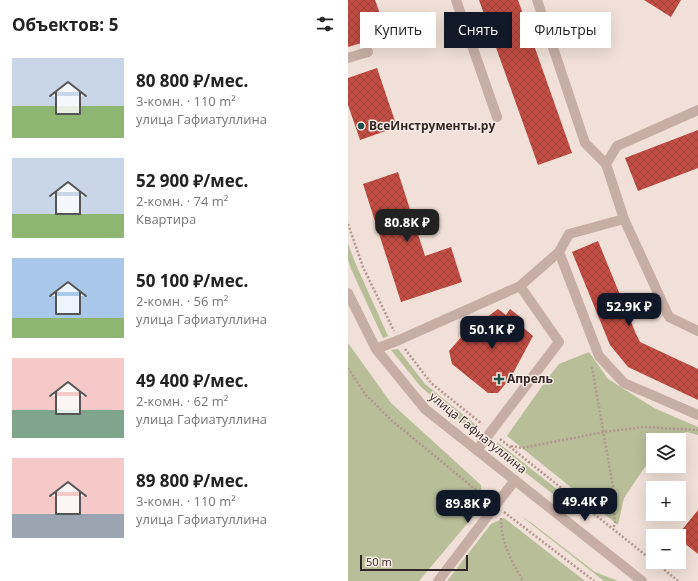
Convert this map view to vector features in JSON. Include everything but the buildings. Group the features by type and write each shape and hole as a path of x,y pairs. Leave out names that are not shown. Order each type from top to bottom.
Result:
{"street":[{"path":"456,0 497,117"},
{"path":"537,0 585,143 606,164 624,218 669,317 698,331"},
{"path":"348,58 368,52"},
{"path":"606,164 617,146 698,110"},
{"path":"376,349 520,286 559,252 569,234 624,218"},
{"path":"559,252 599,356 624,383 698,415"},
{"path":"477,450 559,342 520,286"},
{"name":"улица Гафиатуллина","path":"348,293 376,349 425,409 642,581"},
{"path":"348,317 358,314"},
{"path":"438,581 499,508 515,480"}],"path":[{"path":"348,224 363,267 399,340 431,383 646,555"},
{"path":"592,366 613,487 615,523 613,529"},
{"path":"348,368 366,394 391,420 499,508 594,581"},
{"path":"510,446 522,448 604,432 644,427 698,430"},
{"path":"499,508 501,528 508,555 523,581"},
{"path":"664,569 678,581"}],"green space":[{"path":"348,244 388,336 383,338 351,269 348,260"},
{"path":"348,343 391,403 481,485 482,506 419,581 348,581"},
{"path":"398,349 425,384 476,425 469,428 421,387 391,350"},
{"path":"589,352 608,379 654,408 698,427 698,435 687,432 646,433 646,465 624,498 618,525 507,436 559,364"},
{"path":"497,442 567,497 558,498 499,452"},
{"path":"521,516 595,572 618,581 604,581"},
{"path":"504,518 585,581 447,581 491,524"}],"place":[{"name":"ВсеИнструменты.ру","path":"361,126"},
{"name":"Апрель","path":"499,379"}]}
